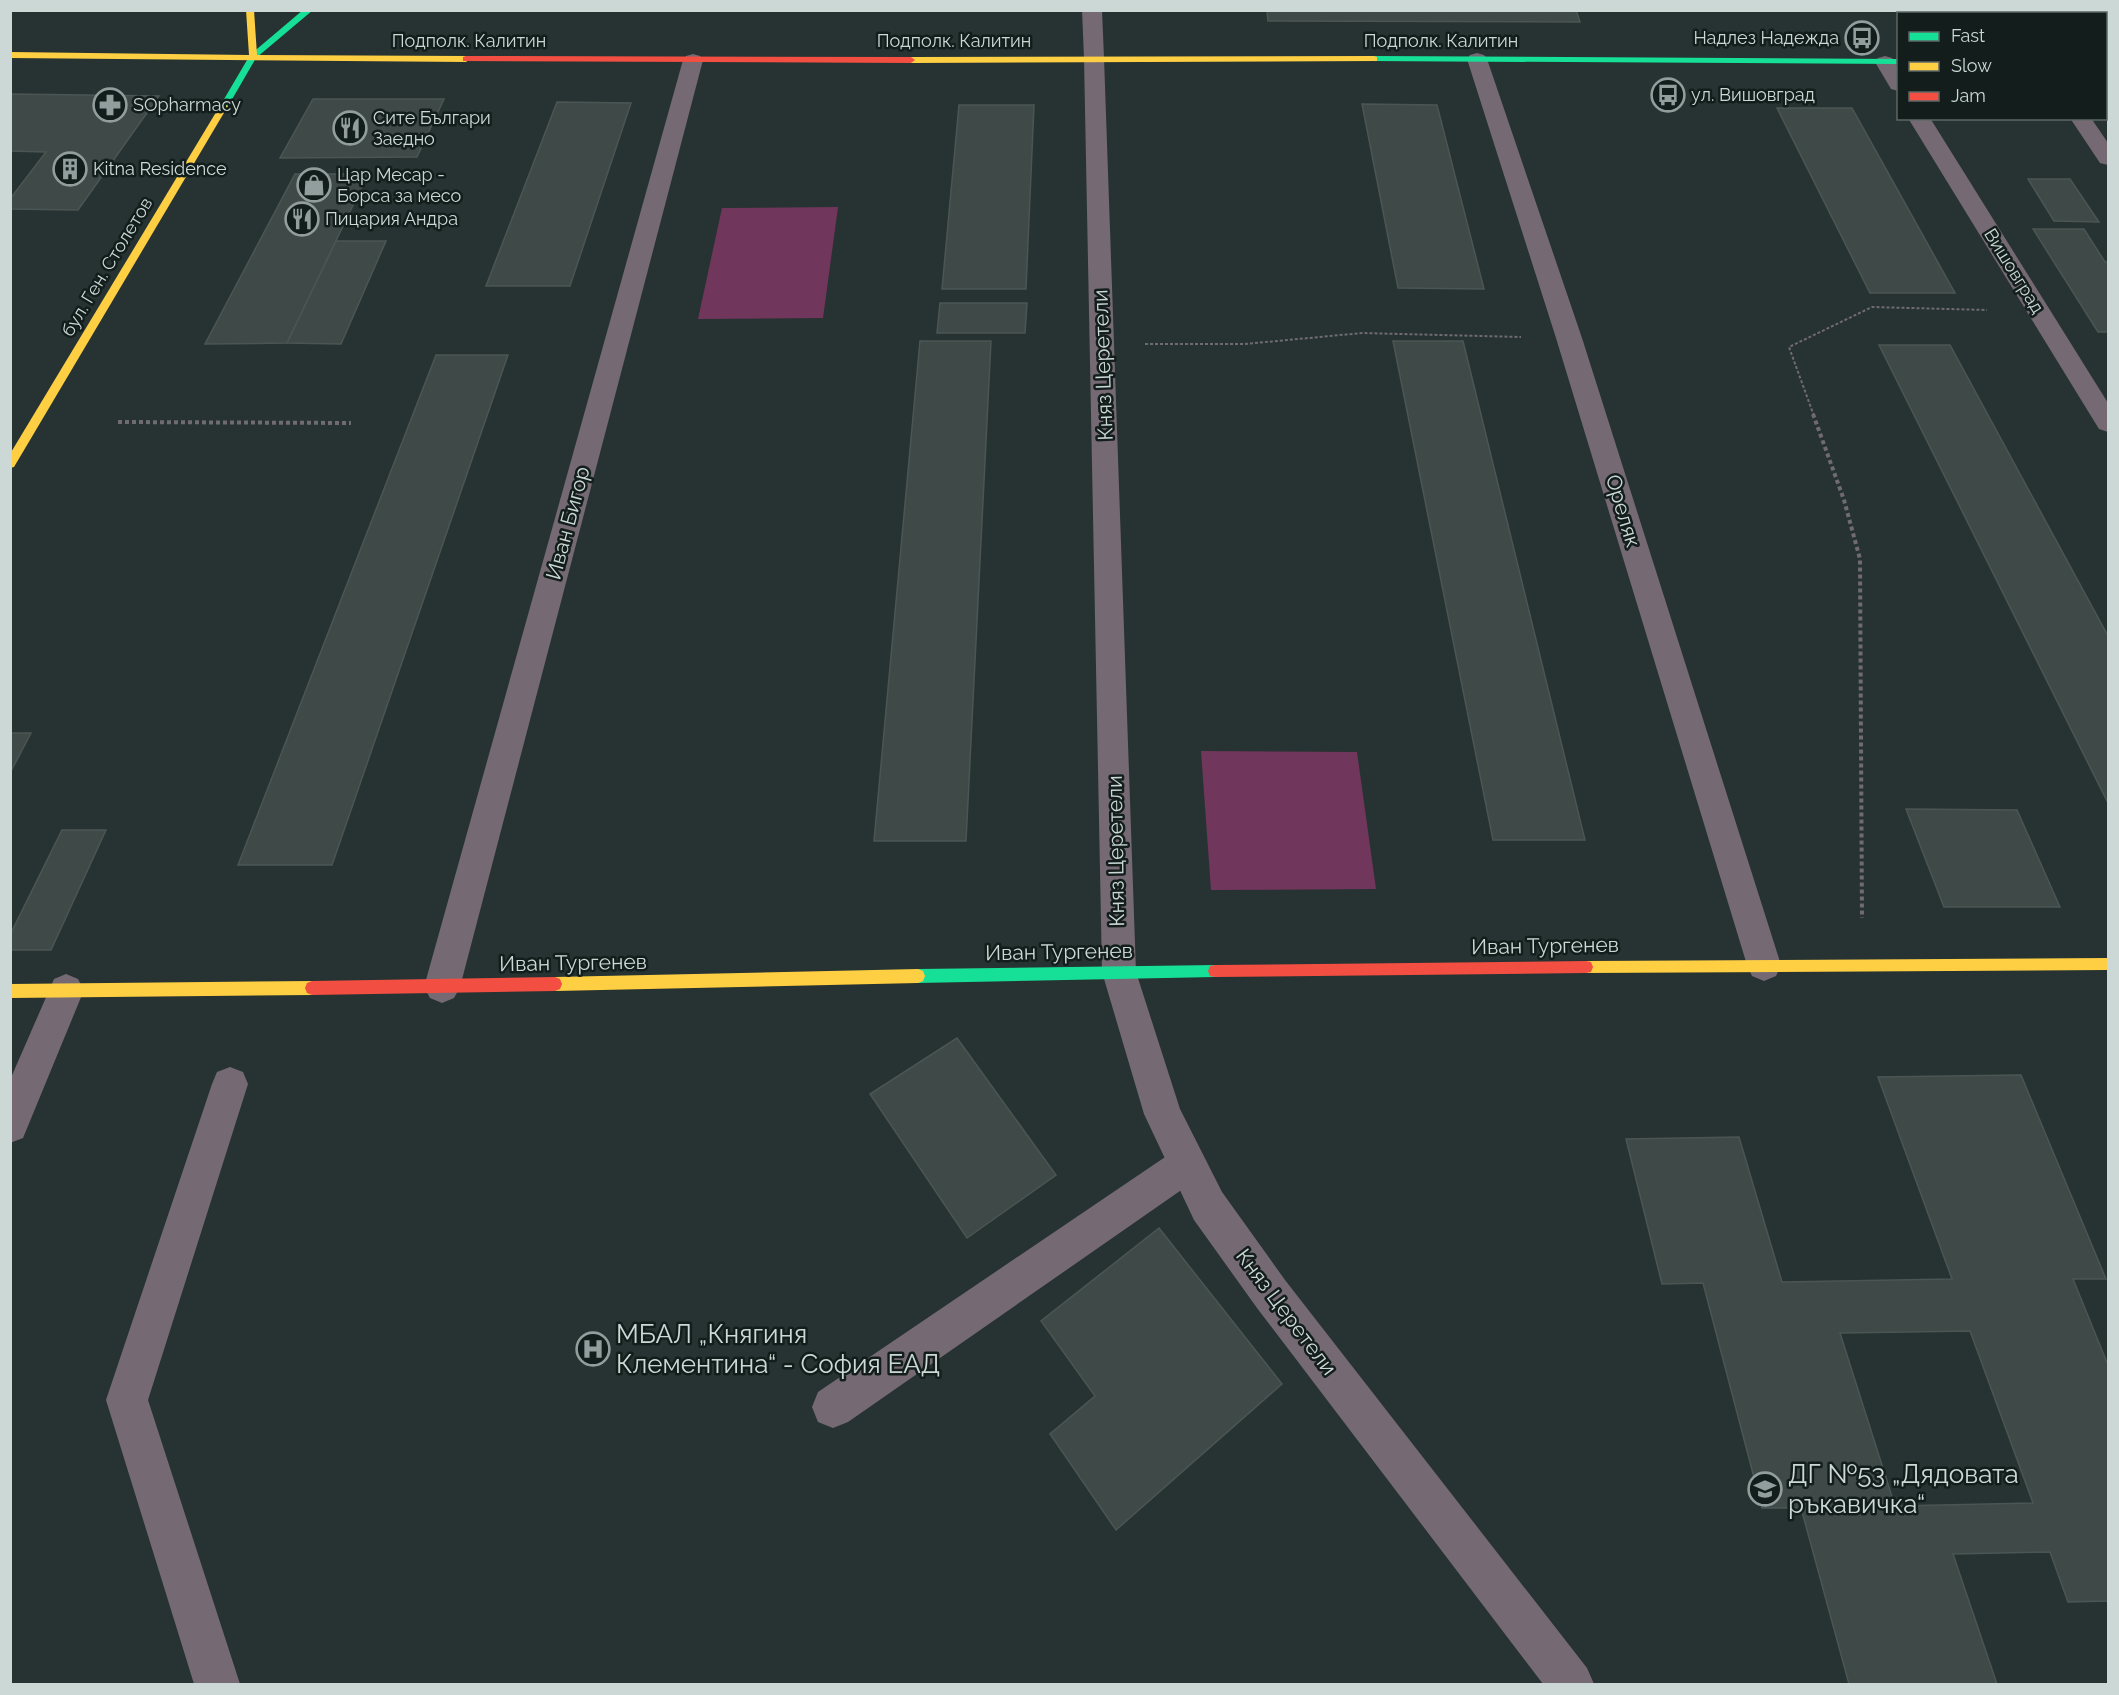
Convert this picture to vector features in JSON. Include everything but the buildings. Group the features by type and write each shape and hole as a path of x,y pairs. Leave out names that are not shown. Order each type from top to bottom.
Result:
{"street":[{"path":"250,10 253,57"},
{"name":"бул. Ген. Столетов","path":"10,464 253,57 309,10"},
{"name":"Княз Церетели","path":"1092,10 1119,972 1163,1114 1208,1206 1271,1294 1571,1684"},
{"name":"Подполк. Калитин","path":"10,55 693,60 1094,58 1892,62"},
{"name":"Ореляк","path":"1478,59 1569,338 1764,965"},
{"name":"Иван Бигор","path":"442,987 693,60"},
{"path":"1892,62 1897,78"},
{"name":"Вишовград","path":"1921,120 2109,423"},
{"path":"2081,120 2109,158"},
{"path":"2090,120 2109,130"},
{"name":"Иван Тургенев","path":"10,991 442,987 1119,972 1862,964 2109,964"},
{"path":"10,1125 66,990"},
{"path":"217,1684 127,1400 230,1084"},
{"path":"833,1407 1187,1164"}],"path":[{"path":"1862,964 1860,559 1844,500 1789,347 1872,307 2039,311"},
{"path":"1102,345 1245,344 1362,333 1569,338"},
{"path":"118,422 351,423"}],"shaded area":[{"path":"838,207 823,318 698,319 722,208"},
{"path":"1201,751 1357,752 1376,889 1211,890"}],"traffic: fast":[{"path":"224,106 253,57 309,10"},
{"path":"1374,59 1897,62"},
{"path":"918,976 1215,971"}],"traffic: slow":[{"path":"250,10 253,57"},
{"path":"10,55 466,59"},
{"path":"911,60 1374,59"},
{"path":"10,464 224,106"},
{"path":"1586,967 2108,964"},
{"path":"555,984 918,976"},
{"path":"10,991 312,988"}],"traffic: jam":[{"path":"466,59 911,60"},
{"path":"1215,971 1586,967"},
{"path":"312,988 555,984"}],"place":[{"name":"Надлез Надежда","path":"1862,38"},
{"name":"ул. Вишовград","path":"1668,95"},
{"name":"SOpharmacy","path":"110,105"},
{"name":"Сите Българи Заедно","path":"350,128"},
{"name":"Kitna Residence","path":"70,169"},
{"name":"Цар Месар - Борса за месо","path":"314,185"},
{"name":"Пицария Андра","path":"302,219"},
{"name":"МБАЛ „Княгиня Клементина“ - София ЕАД","path":"593,1349"},
{"name":"ДГ №53 „Дядовата ръкавичка“","path":"1765,1489"}]}
